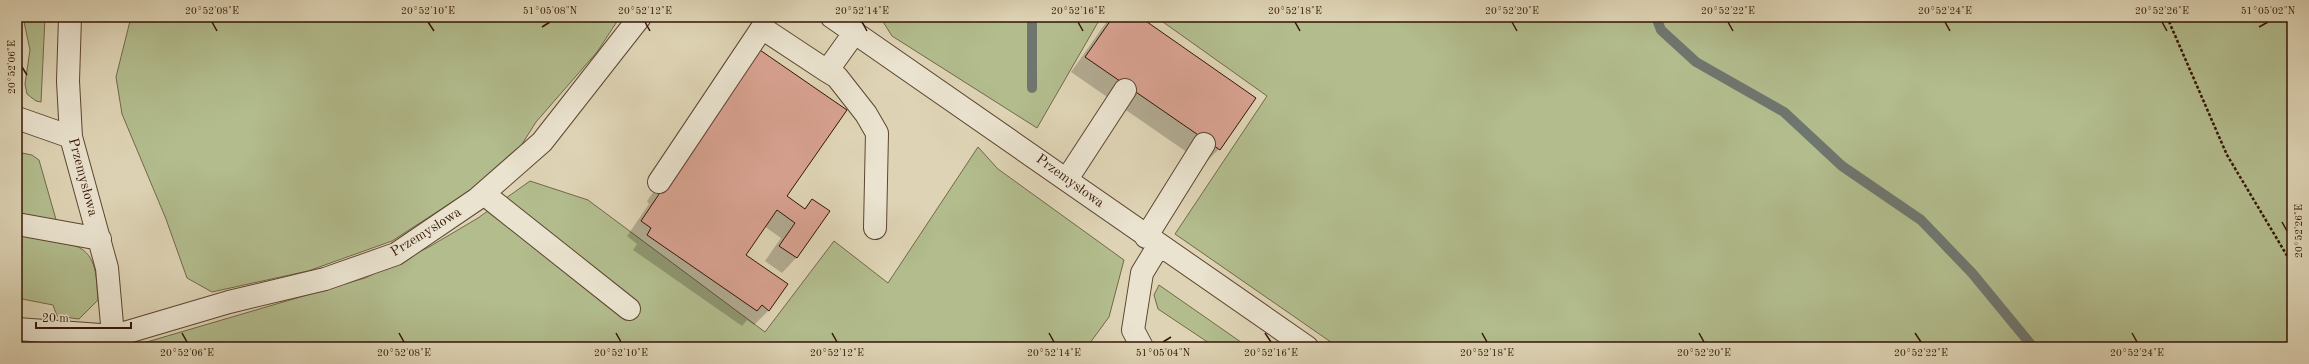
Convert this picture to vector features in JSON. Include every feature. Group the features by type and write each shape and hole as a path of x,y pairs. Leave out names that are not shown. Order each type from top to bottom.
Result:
{"lane":[{"name":"Przemysłowa","path":"70,17 68,81 71,137 107,268 114,342 229,302 326,279 396,254 484,194 542,142 640,17"},
{"name":"Przemysłowa","path":"832,17 1067,179 1152,241 1307,347"},
{"path":"659,182 762,28 837,78 866,114 877,133 875,228"},
{"path":"828,71 855,32"},
{"path":"1067,179 1125,90"},
{"path":"17,118 71,137"},
{"path":"1142,347 1133,330 1142,273 1152,241 1204,144"},
{"path":"484,194 629,309"},
{"path":"17,224 100,239"},
{"path":"17,329 54,339 114,342"}],"path":[{"path":"2167,17 2227,155 2292,264"}],"green space":[{"path":"23,17 45,17 41,102 36,101 27,94 25,84 30,50"},
{"path":"131,17 620,17 597,52 536,122 517,152 480,184 392,241 308,271 212,292 187,278 166,219 122,114 116,77"},
{"path":"880,17 1101,17 1037,128 892,36"},
{"path":"1156,17 2292,17 2292,347 1338,347 1175,234 1267,96"},
{"path":"978,147 998,169 1124,260 1109,317 1087,347 139,347 140,344 365,278 429,247 478,218 530,181 588,200 765,332 834,241 888,283"},
{"path":"17,152 32,155 39,160 57,223 17,215"},
{"path":"17,234 76,246 88,255 92,262 96,276 98,300 79,319 57,316 53,305 17,298"},
{"path":"1159,285 1248,347 1215,347 1158,309 1154,295"}],"building":[{"path":"1113,17 1140,17 1256,98 1220,150 1085,57"},
{"path":"757,48 847,110 787,196 805,209 812,199 830,211 797,258 779,246 795,223 777,210 746,255 788,284 769,311 762,305 757,311 647,235 651,228 641,221"}],"waterway":[{"path":"1032,17 1032,88"},
{"path":"1656,17 1661,30 1696,62 1784,112 1842,166 1921,220 1972,273 2033,347"}]}
